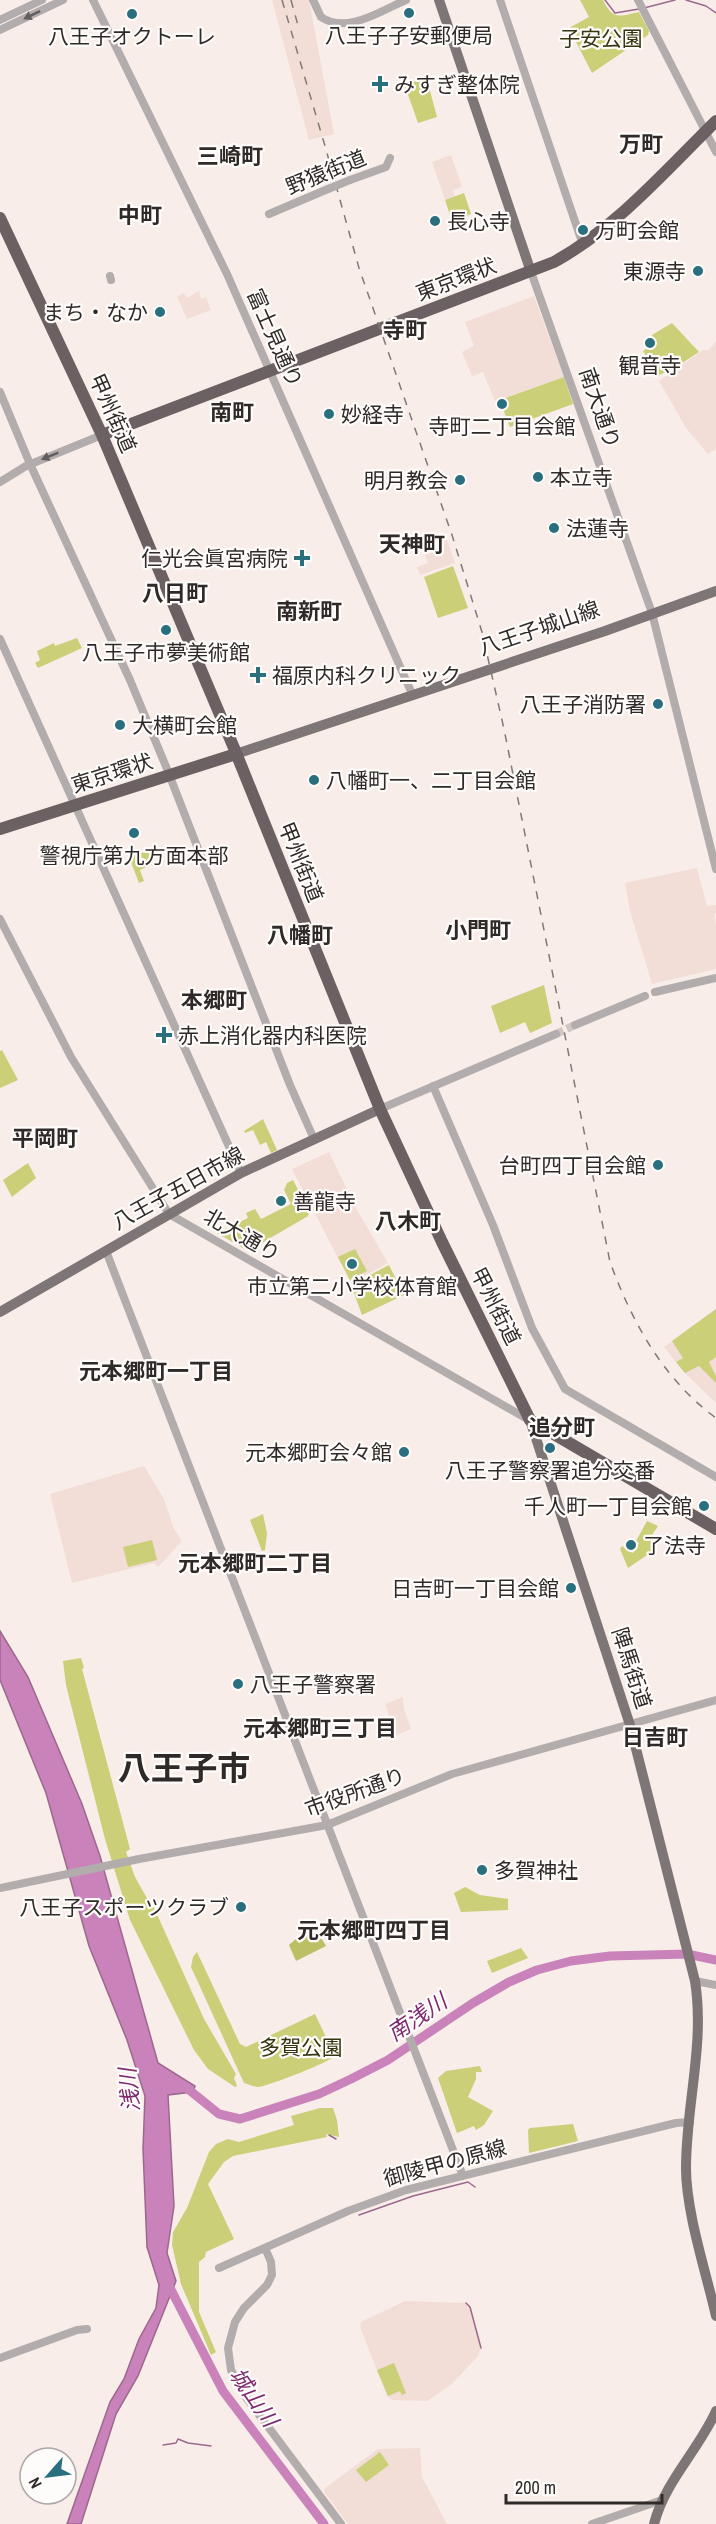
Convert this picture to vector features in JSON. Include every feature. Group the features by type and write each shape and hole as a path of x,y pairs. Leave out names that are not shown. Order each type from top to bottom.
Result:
{"highway":[{"name":"東京環状","path":"102,435 169,406 554,262 583,245 610,225 716,121"},
{"name":"甲州街道","path":"0,218 102,435 236,751 380,1109 442,1242 530,1420"},
{"name":"東京環状","path":"0,829 75,802 236,751"},
{"name":"東京環状","path":"0,822 75,802"},
{"path":"530,1420 716,1529"}],"main road":[{"name":"南大通り","path":"439,0 531,272"},
{"name":"八王子城山線","path":"236,751 716,591"},
{"name":"八王子五日市線","path":"0,1312 242,1173 380,1109"},
{"name":"陣馬街道","path":"530,1420 630,1725 694,1978"},
{"path":"694,1978 699,2023 686,2160 687,2182 716,2316"},
{"path":"654,2524 662,2500 716,2411"}],"street":[{"path":"0,20 42,0"},
{"path":"0,30 63,0"},
{"name":"富士見通り","path":"93,0 209,237 412,694"},
{"path":"314,0 317,12 324,20 340,23 361,20 406,0"},
{"path":"500,0 583,245"},
{"path":"641,5 716,152"},
{"name":"野猿街道","path":"269,214 386,167 390,158"},
{"name":"南大通り","path":"531,272 652,613 716,869"},
{"path":"0,393 169,772 220,909 314,1139"},
{"path":"0,482 30,464 102,435"},
{"path":"0,639 242,1173"},
{"name":"北大通り","path":"0,919 71,1057 169,1214 530,1420"},
{"path":"655,992 716,978"},
{"path":"575,1025 645,996"},
{"path":"380,1109 556,1034"},
{"path":"433,1086 493,1224 532,1328 565,1389 716,1477"},
{"path":"105,1251 464,2176"},
{"name":"市役所通り","path":"0,1888 139,1859 327,1826 452,1774 716,1700"},
{"path":"694,1978 716,1985"},
{"name":"御陵甲の原線","path":"219,2268 362,2205 406,2190 690,2122"},
{"path":"265,2248 271,2262 272,2275 267,2285 244,2308 235,2322 228,2348 231,2370 244,2396 340,2524"},
{"path":"0,2358 77,2330 87,2329"},
{"path":"592,2524 662,2500"}],"shaded area":[{"path":"272,0 309,0 334,134 309,140"},
{"path":"451,155 462,187 453,190 455,196 445,200 432,162"},
{"path":"199,291 201,299 206,297 211,310 187,319 177,297 184,293 187,298"},
{"path":"534,296 564,377 495,401 483,372 472,376 462,352 474,346 465,322"},
{"path":"716,341 716,449 708,454 686,428 659,381 703,350 709,350"},
{"path":"446,537 455,563 420,575 417,567 428,563 425,555 438,550 436,542"},
{"path":"697,868 707,906 716,905 714,914 716,969 652,984 630,911 625,883"},
{"path":"329,1152 356,1208 388,1263 351,1283 292,1169"},
{"path":"716,1309 716,1403 683,1371 664,1347"},
{"path":"144,1466 164,1499 174,1529 182,1541 158,1567 154,1563 72,1583 50,1494"},
{"path":"0,1631 28,1677 82,1804 100,1856 158,2063 195,2086 193,2092 168,2095 174,2206 167,2253 176,2281 138,2376 116,2414 81,2524 67,2524 73,2506 78,2506 78,2493 110,2402 124,2379 139,2339 156,2308 159,2285 147,2247 143,2149 145,2096 127,2040 89,1946 46,1793 0,1680"},
{"path":"403,1697 404,1709 411,1729 396,1735 385,1704"},
{"path":"405,2301 466,2303 470,2307 481,2348 478,2356 452,2384 427,2401 392,2400 387,2396 360,2327 361,2322"},
{"path":"420,2448 422,2477 447,2524 348,2524 324,2492 325,2488 378,2449"}],"green space":[{"name":"子安公園","path":"580,0 603,0 610,11 618,15 639,12 649,31 648,35 592,73 569,28 589,17"},
{"path":"426,76 437,117 418,123 405,86"},
{"path":"464,193 471,214 452,221 445,200"},
{"path":"672,323 699,352 659,375 643,351 655,343 652,335"},
{"path":"564,377 573,404 510,427 503,409 508,407 505,398"},
{"path":"453,566 468,608 438,618 424,577"},
{"path":"77,638 82,648 38,668 35,663 40,660 37,651 54,643 55,646"},
{"path":"148,851 153,864 140,870 144,881 139,883 129,857"},
{"path":"544,985 552,1023 530,1033 525,1022 500,1033 491,1006"},
{"path":"2,1050 18,1080 0,1088 0,1051"},
{"path":"263,1119 277,1150 271,1153 266,1142 260,1145 253,1130 245,1133 244,1131"},
{"path":"28,1163 36,1178 12,1197 3,1180"},
{"path":"293,1180 309,1211 308,1216 248,1251 217,1233 248,1218 246,1213 255,1209 261,1219 291,1204 284,1190 287,1183"},
{"name":"市立第二小学校体育館","path":"355,1249 367,1271 350,1280 338,1257"},
{"path":"389,1265 404,1295 362,1315 351,1285"},
{"path":"716,1309 716,1357 709,1362 716,1376 716,1383 699,1366 685,1373 676,1362 683,1358 672,1341"},
{"path":"263,1514 267,1533 265,1550 262,1551 250,1520"},
{"path":"647,1521 658,1526 652,1535 659,1541 656,1549 628,1568 620,1549 622,1546 633,1553 639,1543 636,1541"},
{"path":"152,1540 157,1560 128,1567 123,1547"},
{"path":"81,1658 130,1849 126,1852 135,1877 148,1900 151,1901 204,2019 236,2074 234,2078 237,2086 235,2087 208,2069 194,2050 130,1920 105,1839 66,1685 63,1661"},
{"path":"465,1887 480,1895 508,1899 508,1910 461,1912 454,1893"},
{"path":"313,1924 326,1946 296,1961 289,1945"},
{"path":"521,1948 528,1958 492,1973 487,1961"},
{"name":"多賀公園","path":"197,1952 240,2044 246,2047 315,2014 335,2056 285,2079 263,2086 256,2087 244,2083 191,1967 193,1957"},
{"path":"480,2066 482,2072 476,2072 476,2079 468,2097 493,2111 484,2125 476,2130 474,2126 457,2133 438,2078 446,2071"},
{"path":"320,2108 333,2108 339,2137 326,2134 327,2137 233,2156 224,2162 208,2184 234,2239 206,2252 205,2257 199,2262 199,2312 216,2352 211,2355 181,2284 172,2245 173,2232 187,2208 209,2152 216,2144 228,2139 239,2142 294,2125 291,2116"},
{"path":"573,2124 578,2141 529,2153 528,2130 530,2128"},
{"path":"394,2363 406,2393 402,2395 400,2391 388,2396 377,2370"},
{"path":"380,2452 389,2465 366,2482 356,2470"}],"waterway":[{"path":"605,0 615,13 639,9"},
{"path":"644,8 675,0"},
{"path":"686,0 706,6 716,13"},
{"name":"南浅川","path":"183,2085 219,2114 240,2119 319,2094 351,2079 388,2060 473,2003 509,1982 537,1970 571,1961 610,1956 687,1954 716,1960"},
{"path":"329,2135 336,2139"},
{"path":"359,2215 413,2196 468,2182 475,2187"},
{"name":"城山川","path":"167,2282 223,2391 324,2524"},
{"path":"466,2303 470,2307 481,2348"},
{"path":"163,2445 176,2443 178,2439 188,2443 211,2446"}],"tunnel":[{"path":"556,1034 575,1025"}],"railway":[{"path":"282,0 359,268 452,535 482,632 504,729 610,1262 628,1306 651,1348 680,1386 716,1418"},
{"path":"291,0 299,29"}],"place":[{"name":"八王子子安郵便局","path":"409,13"},
{"name":"八王子オクトーレ","path":"132,14"},
{"name":"みすぎ整体院","path":"380,84"},
{"name":"長心寺","path":"435,221"},
{"name":"万町会館","path":"583,230"},
{"name":"東源寺","path":"698,271"},
{"name":"まち・なか","path":"160,312"},
{"name":"観音寺","path":"650,343"},
{"name":"寺町二丁目会館","path":"502,404"},
{"name":"妙経寺","path":"329,414"},
{"name":"本立寺","path":"538,477"},
{"name":"明月教会","path":"460,480"},
{"name":"法蓮寺","path":"554,528"},
{"name":"仁光会眞宮病院","path":"302,558"},
{"name":"八王子市夢美術館","path":"166,630"},
{"name":"福原内科クリニック","path":"258,675"},
{"name":"八王子消防署","path":"658,704"},
{"name":"大横町会館","path":"120,725"},
{"name":"八幡町一、二丁目会館","path":"314,780"},
{"name":"警視庁第九方面本部","path":"134,833"},
{"name":"赤上消化器内科医院","path":"164,1035"},
{"name":"台町四丁目会館","path":"658,1165"},
{"name":"善龍寺","path":"281,1201"},
{"name":"市立第二小学校体育館","path":"352,1264"},
{"name":"八王子警察署追分交番","path":"550,1448"},
{"name":"元本郷町会々館","path":"404,1452"},
{"name":"千人町一丁目会館","path":"704,1506"},
{"name":"了法寺","path":"631,1545"},
{"name":"日吉町一丁目会館","path":"571,1588"},
{"name":"八王子警察署","path":"238,1684"},
{"name":"多賀神社","path":"482,1870"},
{"name":"八王子スポーツクラブ","path":"241,1907"}],"district":[{"name":"万町","path":"641,144"},
{"name":"三崎町","path":"230,156"},
{"name":"中町","path":"140,215"},
{"name":"寺町","path":"405,330"},
{"name":"南町","path":"232,412"},
{"name":"天神町","path":"412,544"},
{"name":"八日町","path":"175,593"},
{"name":"南新町","path":"309,611"},
{"name":"小門町","path":"478,930"},
{"name":"八幡町","path":"300,935"},
{"name":"本郷町","path":"214,1000"},
{"name":"平岡町","path":"45,1138"},
{"name":"八木町","path":"408,1221"},
{"name":"元本郷町一丁目","path":"156,1371"},
{"name":"追分町","path":"562,1427"},
{"name":"元本郷町二丁目","path":"255,1563"},
{"name":"元本郷町三丁目","path":"320,1728"},
{"name":"日吉町","path":"655,1737"},
{"name":"八王子市","path":"184,1768"},
{"name":"元本郷町四丁目","path":"374,1930"}],"water label":[{"name":"浅川","path":"129,2090"}]}
